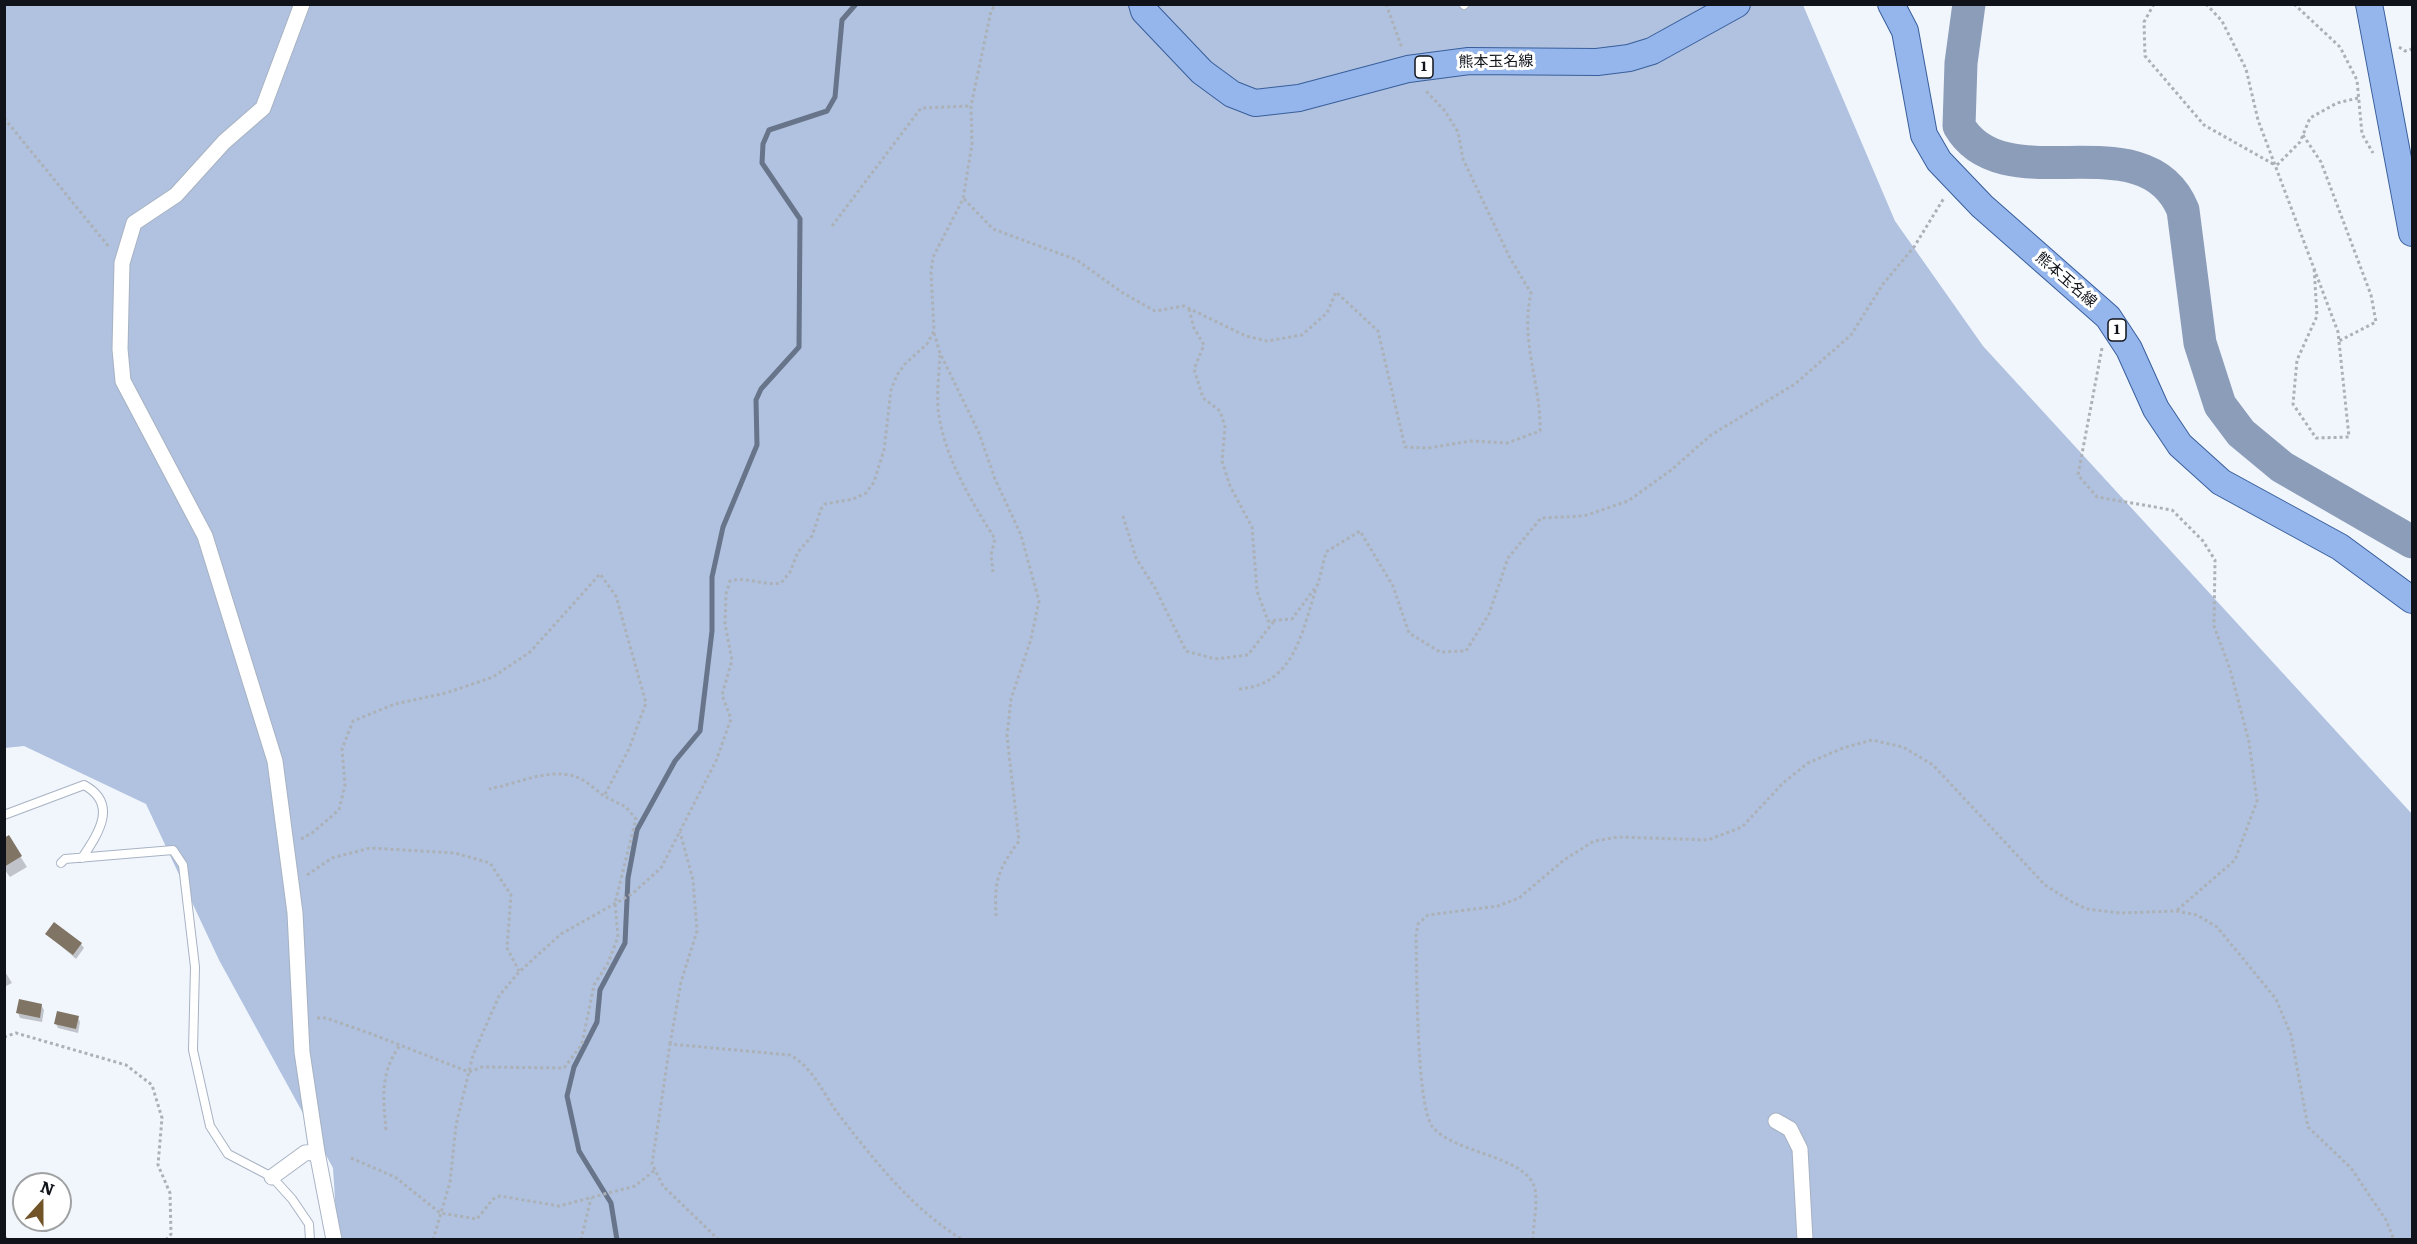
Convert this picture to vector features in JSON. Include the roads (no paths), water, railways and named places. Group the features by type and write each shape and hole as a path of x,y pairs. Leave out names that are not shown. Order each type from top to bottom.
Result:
{"main road":[{"name":"熊本玉名線","path":"1142,4 1144,11 1202,72 1232,94 1255,103 1299,98 1408,69 1469,61 1597,62 1629,58 1652,51 1737,4"},
{"name":"熊本玉名線","path":"1891,4 1905,31 1924,135 1939,161 1982,206 2108,317 2129,349 2156,409 2181,445 2221,482 2340,547 2412,600"},
{"path":"2369,4 2412,233"}],"street":[{"path":"302,4 263,108 224,142 176,195 134,223 122,263 120,349 123,381 205,536 275,761 295,914 302,1053 317,1152 334,1239"},
{"path":"1776,1121 1790,1129 1800,1149 1805,1239"},
{"path":"272,1177 305,1153 317,1152"}],"lane":[{"path":"4,815 84,785 95,791 104,807 103,823 82,858"},
{"path":"61,863 65,859 172,850 183,865 195,967 193,1050 210,1126 228,1154 272,1177 309,1224 310,1239"}],"waterway":[{"path":"617,1240 611,1203 579,1151 567,1096 574,1067 597,1022 600,990 625,943 628,878 637,830 675,761 700,731 712,631 712,577 723,527 757,445 756,400 761,389 799,347 800,219 762,163 763,144 769,130 827,111 835,97 842,20 856,4"},
{"path":"1969,4 1961,63 1959,126 1980,148 2008,159 2107,163 2138,169 2164,183 2183,210 2200,343 2220,405 2241,433 2282,467 2412,542"}]}
